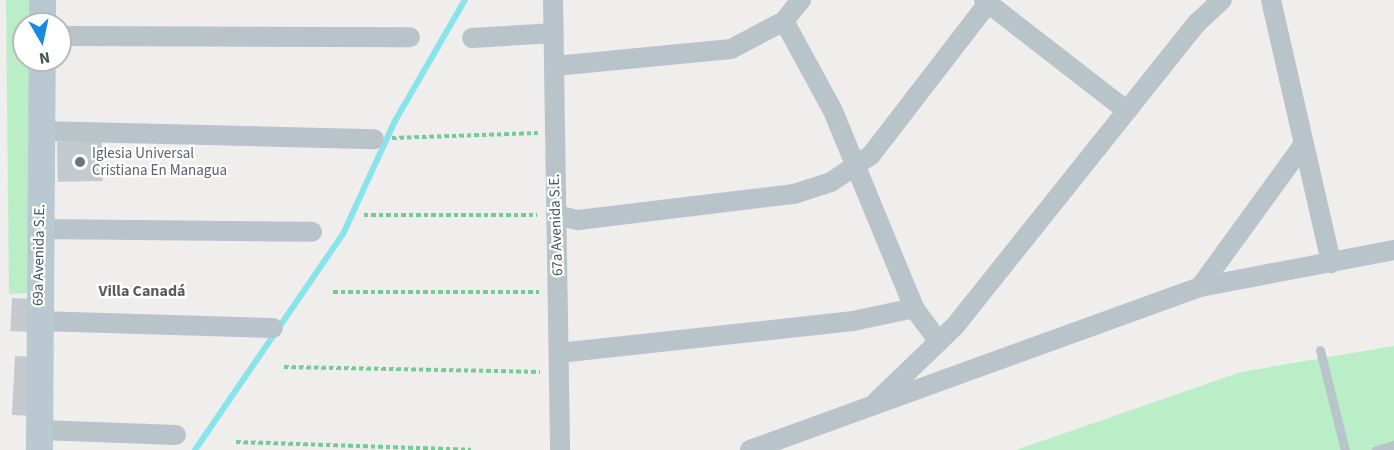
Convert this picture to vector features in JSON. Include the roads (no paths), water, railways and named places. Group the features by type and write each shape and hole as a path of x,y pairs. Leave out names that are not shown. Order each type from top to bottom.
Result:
{"street":[{"name":"67a Avenida S.E.","path":"554,0 560,450"},
{"path":"555,66 731,49 784,21 801,0"},
{"path":"872,406 939,342 1127,111 1222,0"},
{"path":"1271,0 1331,263"},
{"path":"556,215 578,220 794,194 857,168 986,2 1127,111"},
{"path":"784,21 857,168 914,308 939,342"},
{"path":"472,38 554,33"},
{"path":"72,36 410,37"},
{"name":"69a Avenida S.E.","path":"39,440 38,321 42,72"},
{"path":"41,131 374,139"},
{"path":"1200,287 1304,145"},
{"path":"40,229 312,232"},
{"path":"750,450 797,441 872,406 1200,287 1394,250"},
{"path":"559,363 853,321 914,308"},
{"path":"38,321 273,328"},
{"path":"39,440 176,435"}],"lane":[{"path":"1320,350 1345,450"},
{"path":"1376,450 1394,446"}],"waterway":[{"path":"195,450 343,234 395,121 465,0"}],"place":[{"name":"Iglesia Universal Cristiana En Managua","path":"80,162"}],"district":[{"name":"Villa Canadá","path":"142,291"}]}
